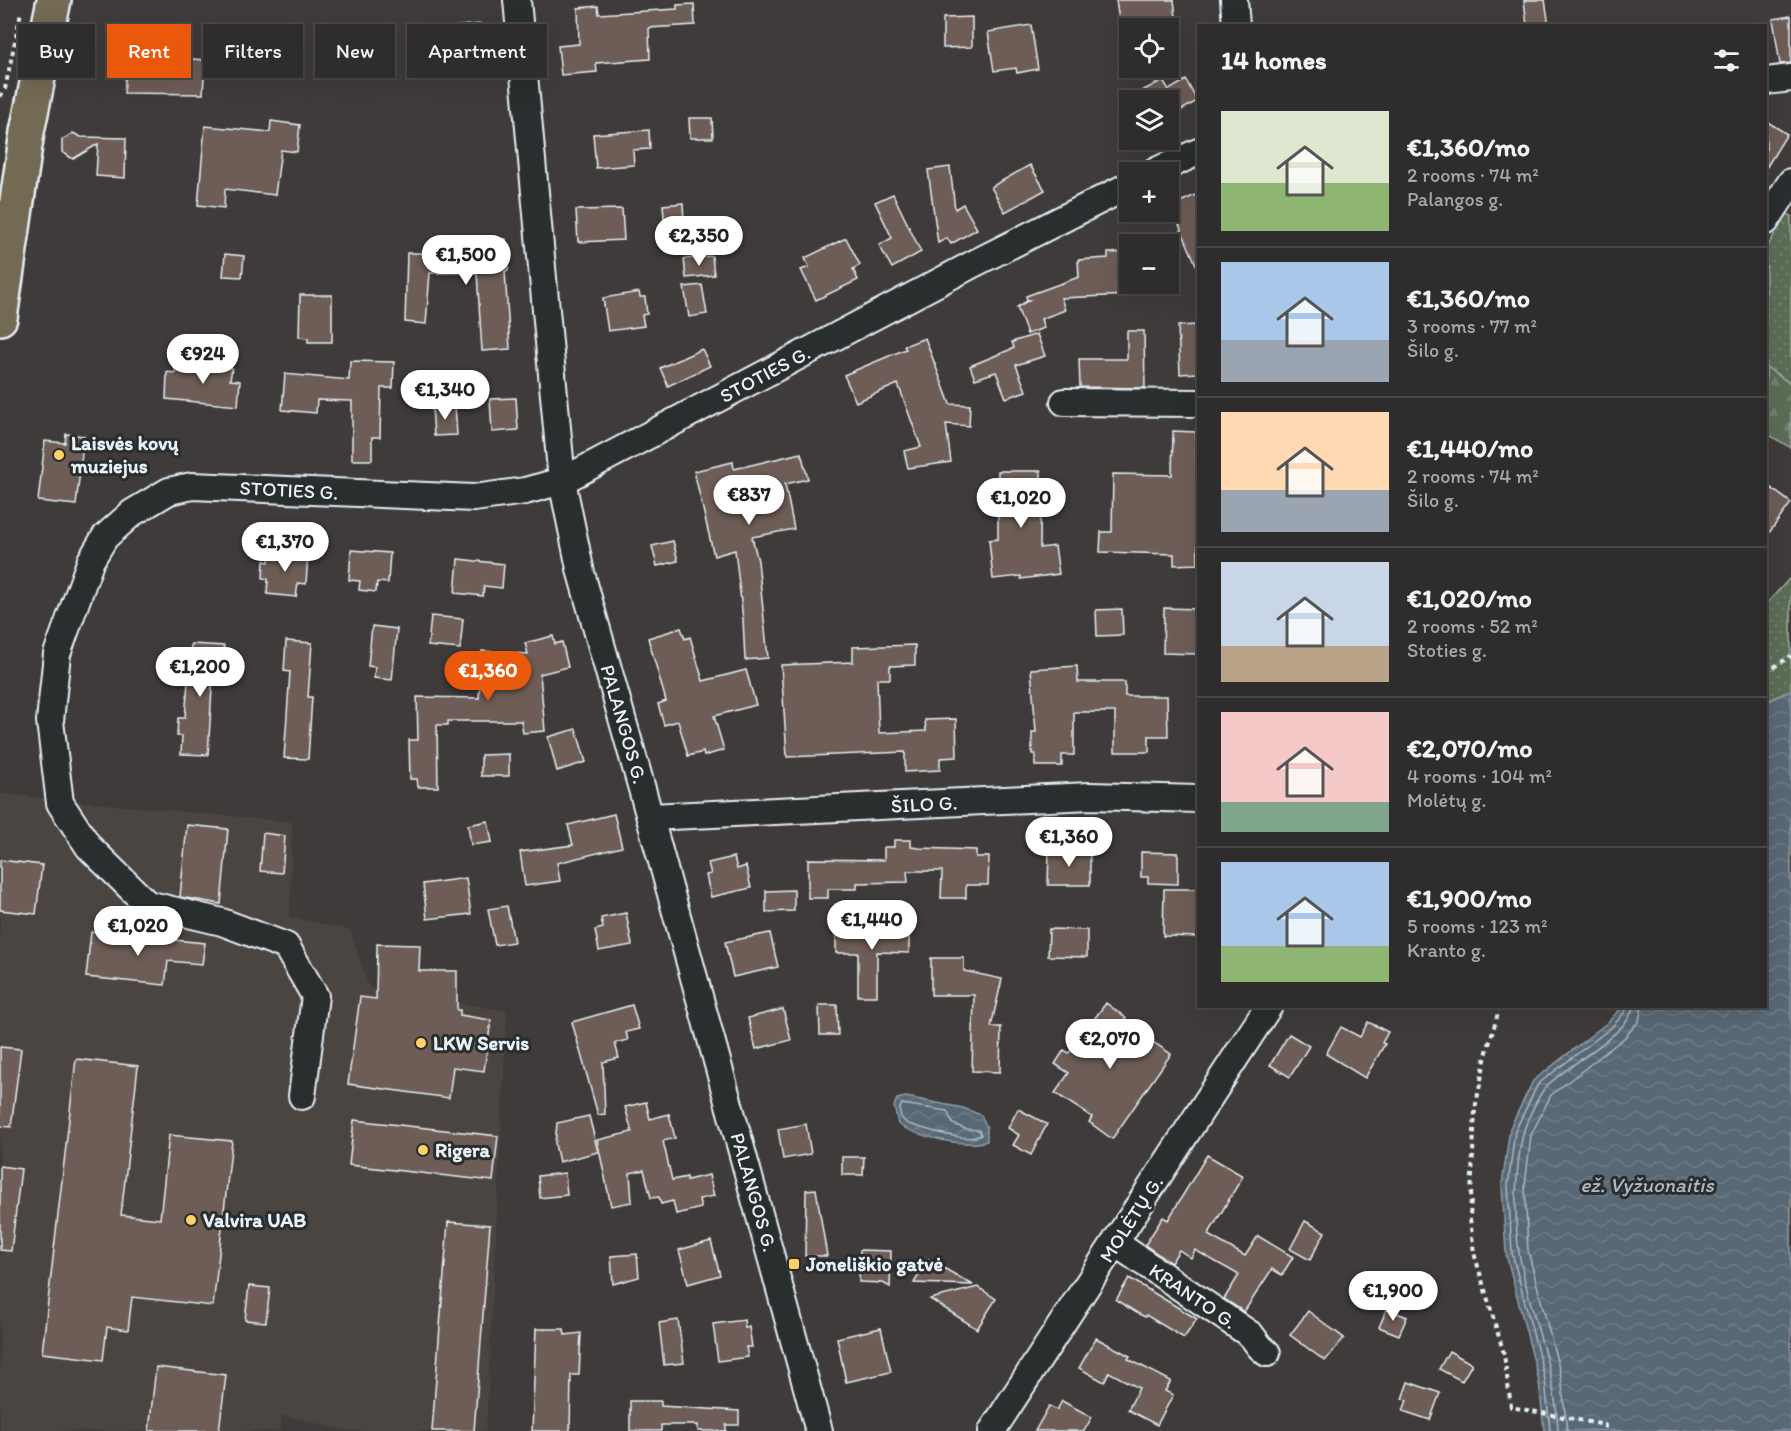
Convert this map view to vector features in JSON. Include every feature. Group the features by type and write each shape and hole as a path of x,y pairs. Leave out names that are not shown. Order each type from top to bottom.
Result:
{"highway":[{"path":"0,318 27,132 54,0"}],"street":[{"name":"PALANGOS G.","path":"517,0 562,481 581,573 819,1431"},
{"path":"1234,0 1236,24"},
{"path":"1767,81 1791,78"},
{"path":"1176,162 1197,152"},
{"path":"1767,220 1789,190"},
{"name":"STOTIES G.","path":"302,1096 315,996 286,946 222,922 147,904 88,847 60,803 50,721 57,654 91,560 105,537 132,513 169,491 192,486 474,498 525,491 562,481 972,264 1119,191"},
{"path":"1064,402 1197,403"},
{"name":"ŠILO G.","path":"650,817 1090,796 1197,799"},
{"name":"MOLĖTŲ G.","path":"992,1431 1268,1008"},
{"name":"KRANTO G.","path":"1115,1243 1251,1335 1268,1353"}],"path":[{"path":"0,97 5,89 22,8"},
{"path":"1767,671 1791,656"},
{"path":"1499,1008 1486,1055 1475,1109 1470,1219 1474,1253 1504,1354 1511,1407 1605,1425 1605,1431"}],"shaded area":[{"path":"0,794 292,822 290,917 350,930 369,988 507,1011 486,1431 349,1431 282,1415 280,1431 0,1431"}],"green space":[{"path":"1786,213 1791,216 1791,384 1767,368 1767,248"},
{"path":"1767,368 1791,384 1791,448 1767,434"},
{"path":"1791,577 1791,690 1767,702 1767,603"}],"water":[{"name":"ež. Vyžuonaitis","path":"1791,690 1791,1431 1544,1431 1539,1381 1506,1254 1502,1185 1510,1128 1533,1081 1608,1022 1621,1008 1767,1008 1767,702"},
{"path":"906,1097 963,1108 981,1115 987,1128 987,1141 955,1142 929,1137 906,1129 898,1124 894,1106 897,1099"}],"building":[{"path":"1116,0 1174,0 1176,17 1119,18 1119,21"},
{"path":"1524,0 1545,0 1549,24 1527,24"},
{"path":"694,4 695,25 649,28 650,59 596,63 597,72 561,75 558,46 579,44 578,8 598,6 599,14 677,9 677,5"},
{"path":"1791,16 1791,63 1780,64 1773,19"},
{"path":"972,17 972,47 943,48 943,18"},
{"path":"1031,25 1038,69 1017,73 1016,68 994,71 988,32"},
{"path":"191,59 203,60 203,94 124,93 125,78 191,78"},
{"path":"1163,80 1169,90 1144,90"},
{"path":"1186,80 1197,101 1179,112 1179,90 1169,90"},
{"path":"689,118 712,118 713,138 690,138"},
{"path":"271,121 300,125 297,152 281,150 275,195 225,189 224,208 198,205 205,126 270,132"},
{"path":"1767,122 1787,134 1767,166"},
{"path":"649,130 650,149 633,150 634,165 596,168 593,134"},
{"path":"73,133 81,137 126,138 125,178 96,176 98,144 73,159 62,152 62,140"},
{"path":"1030,165 1045,190 1005,212 991,187"},
{"path":"950,167 955,209 963,204 977,229 951,244 947,238 938,243 928,170"},
{"path":"893,194 921,252 892,268 879,245 892,238 875,202"},
{"path":"1197,194 1197,267 1178,222 1179,202"},
{"path":"683,203 685,240 666,242 663,205"},
{"path":"622,209 624,240 578,242 576,210"},
{"path":"846,238 860,265 853,269 858,280 816,300 801,270 809,267 805,258"},
{"path":"506,239 508,271 505,271 510,349 482,351 477,273 430,273 426,324 405,322 407,253 463,253 462,242"},
{"path":"1119,252 1119,294 1130,295 1061,298 1065,310 1041,319 1044,328 1027,334 1017,307 1029,300 1026,296 1079,277 1078,260 1108,258 1108,253"},
{"path":"225,254 244,256 242,277 223,276"},
{"path":"712,256 714,275 686,278 684,259"},
{"path":"702,285 707,314 689,317 684,287"},
{"path":"639,292 640,297 645,297 647,314 642,315 644,326 608,331 603,298"},
{"path":"300,295 332,295 332,342 308,342 308,338 299,337"},
{"path":"1197,325 1197,373 1180,374 1178,326"},
{"path":"1127,331 1144,331 1145,388 1080,387 1079,359 1127,359"},
{"path":"1037,334 1045,356 1016,365 1026,391 1006,398 996,372 975,379 970,366 1014,348 1012,342"},
{"path":"925,338 950,404 970,405 969,426 946,424 951,462 908,468 904,451 921,447 898,384 856,402 844,375 906,349 904,346"},
{"path":"702,349 710,366 668,386 660,368"},
{"path":"350,361 394,362 393,388 381,388 380,437 372,437 372,460 352,460 352,401 317,400 316,413 282,410 285,374 349,380"},
{"path":"176,363 232,368 230,380 240,381 238,406 166,399 167,372 175,373"},
{"path":"516,398 518,430 492,432 490,399"},
{"path":"455,405 457,435 434,436 432,407"},
{"path":"1173,431 1196,432 1197,564 1174,565 1174,554 1100,552 1101,532 1112,532 1113,474 1172,475"},
{"path":"66,434 84,436 76,505 38,501 45,441 65,443"},
{"path":"801,453 808,479 785,484 794,529 752,537 758,561 768,658 745,660 735,550 714,556 694,471 733,462 734,469"},
{"path":"998,471 1041,471 1040,548 1055,546 1059,574 1021,579 1021,576 993,579 989,540 998,539"},
{"path":"1767,485 1791,503 1767,536"},
{"path":"673,541 678,561 657,566 652,546"},
{"path":"351,550 390,553 388,583 377,582 376,592 359,590 360,581 349,580"},
{"path":"270,551 308,554 306,584 298,583 296,597 267,594 268,579 263,578 264,561 269,562"},
{"path":"458,559 504,564 502,588 484,586 483,596 455,593"},
{"path":"1164,608 1197,609 1197,654 1163,653"},
{"path":"1122,609 1123,635 1097,636 1096,610"},
{"path":"431,616 463,619 460,649 428,646"},
{"path":"372,626 397,629 392,680 374,678 375,667 368,666"},
{"path":"681,628 685,639 690,637 703,681 746,670 756,705 714,716 724,750 704,756 703,752 688,756 678,721 664,725 658,704 666,701 648,638"},
{"path":"553,636 555,644 562,642 568,667 540,674 545,731 523,733 521,721 448,721 448,725 437,725 438,787 418,787 417,779 410,779 409,740 418,740 417,697 479,698 482,651 528,654 525,643"},
{"path":"286,641 312,643 308,697 312,697 308,759 284,758 290,672 284,671"},
{"path":"191,644 224,646 223,673 213,672 208,755 181,754 182,736 177,736 178,718 185,718"},
{"path":"915,645 915,665 890,666 890,679 877,679 879,733 926,731 925,720 956,719 957,757 940,758 940,770 905,772 905,752 787,757 781,665 853,662 853,647"},
{"path":"1077,666 1078,682 1125,682 1125,696 1167,696 1168,736 1149,736 1149,752 1115,752 1115,712 1074,712 1074,755 1062,755 1062,766 1035,766 1035,754 1032,754 1032,732 1036,732 1031,669"},
{"path":"576,729 586,762 557,771 548,737"},
{"path":"509,754 509,776 481,776 481,755"},
{"path":"614,814 622,847 557,863 560,881 525,886 520,852 573,845 568,825"},
{"path":"488,821 492,842 471,845 468,825"},
{"path":"187,825 228,829 221,904 180,897"},
{"path":"263,833 285,836 282,873 260,871"},
{"path":"894,840 911,840 911,847 919,848 976,850 976,857 989,857 988,885 966,885 966,898 941,898 942,871 907,871 908,882 857,883 857,889 828,889 828,898 808,898 808,859 884,860 884,847 894,847"},
{"path":"1049,850 1090,850 1090,885 1048,885"},
{"path":"1141,852 1178,853 1178,884 1148,883 1148,877 1141,877"},
{"path":"734,857 737,869 746,866 751,888 711,897 706,875 711,874 708,863"},
{"path":"0,860 42,865 36,914 0,910"},
{"path":"466,878 471,914 427,919 423,884"},
{"path":"1164,889 1197,889 1197,937 1163,936"},
{"path":"794,890 794,911 766,912 766,891"},
{"path":"507,906 514,942 495,945 488,909"},
{"path":"626,913 632,945 599,951 595,930 603,928 601,918"},
{"path":"851,927 909,927 909,953 877,952 877,996 858,996 858,953 836,953 836,933 851,933"},
{"path":"1049,929 1087,930 1087,957 1048,956"},
{"path":"91,932 205,943 202,964 168,961 165,985 86,977"},
{"path":"770,933 778,967 733,977 725,942"},
{"name":"LKW Servis","path":"377,944 420,945 419,971 457,971 457,1010 460,1010 460,1015 491,1020 484,1071 453,1067 449,1098 348,1084 360,997 376,999"},
{"path":"931,958 964,958 964,971 1002,979 991,1027 1001,1027 1000,1072 972,1071 974,995 931,995"},
{"path":"1106,1003 1126,1018 1123,1022 1171,1054 1112,1139 1089,1122 1092,1117 1055,1093 1069,1073 1055,1064 1064,1050 1069,1053"},
{"path":"632,1005 639,1029 626,1032 628,1040 615,1043 619,1058 603,1062 605,1114 598,1115 572,1022"},
{"path":"819,1005 837,1005 838,1035 820,1035"},
{"path":"783,1009 791,1040 756,1049 748,1018"},
{"path":"1368,1022 1388,1032 1382,1043 1385,1044 1365,1078 1326,1054 1341,1027 1360,1037"},
{"path":"1289,1034 1309,1046 1290,1077 1270,1065"},
{"path":"0,1047 21,1049 11,1127 0,1126"},
{"path":"76,1059 138,1066 121,1215 160,1219 169,1135 232,1141 213,1306 132,1297 128,1330 107,1327 103,1360 42,1353"},
{"path":"646,1102 650,1119 669,1114 675,1138 663,1141 672,1180 687,1177 687,1180 709,1175 714,1196 699,1199 701,1208 676,1214 673,1201 661,1204 659,1197 651,1198 644,1170 630,1173 632,1202 611,1206 597,1140 632,1132 625,1107"},
{"path":"1018,1109 1047,1124 1031,1155 1013,1145 1019,1135 1008,1128"},
{"path":"589,1116 598,1152 559,1162 555,1144 557,1123"},
{"name":"Rigera","path":"354,1120 498,1136 493,1181 349,1165"},
{"path":"806,1124 811,1154 783,1159 778,1129"},
{"path":"1207,1155 1243,1176 1208,1235 1245,1256 1258,1236 1293,1257 1282,1275 1272,1269 1244,1312 1224,1299 1239,1275 1195,1250 1191,1258 1179,1250 1171,1263 1145,1245 1163,1217 1168,1220"},
{"path":"842,1157 864,1157 863,1175 842,1175"},
{"path":"0,1166 21,1169 11,1251 0,1250"},
{"path":"565,1173 567,1195 540,1198 538,1176"},
{"path":"816,1189 827,1256 805,1256 806,1190"},
{"path":"1305,1221 1325,1232 1310,1260 1290,1249"},
{"path":"448,1222 490,1225 474,1431 432,1431"},
{"path":"711,1241 720,1275 688,1284 679,1250"},
{"path":"860,1250 891,1251 890,1287 883,1283 859,1282"},
{"path":"637,1254 639,1277 613,1284 611,1256"},
{"path":"928,1259 973,1285 914,1283"},
{"path":"1129,1278 1197,1319 1184,1338 1116,1300"},
{"path":"249,1286 270,1288 266,1322 245,1320"},
{"path":"978,1287 996,1299 977,1329 930,1299"},
{"path":"1387,1309 1407,1317 1399,1335 1379,1327"},
{"path":"1308,1311 1344,1338 1325,1361 1290,1335"},
{"path":"678,1320 684,1363 664,1365 659,1323"},
{"path":"744,1320 745,1328 749,1327 752,1347 746,1347 748,1357 718,1361 713,1324"},
{"path":"881,1328 891,1372 846,1382 837,1338"},
{"path":"536,1329 564,1329 565,1335 581,1333 579,1375 571,1375 570,1431 532,1431"},
{"path":"1096,1338 1130,1356 1128,1359 1171,1381 1165,1391 1173,1395 1157,1425 1128,1410 1139,1388 1109,1372 1104,1382 1079,1368"},
{"path":"1449,1351 1472,1364 1462,1381 1439,1369"},
{"path":"156,1367 226,1375 219,1431 149,1431"},
{"path":"1408,1382 1440,1393 1430,1420 1403,1411 1407,1400 1402,1399"},
{"path":"630,1401 661,1401 661,1406 739,1411 739,1425 726,1425 726,1431 698,1431 698,1425 661,1425 661,1431 630,1431"},
{"path":"1062,1401 1092,1417 1084,1431 1035,1431 1049,1406 1057,1410"}],"place":[{"name":"Laisvės kovų muziejus","path":"59,455"},
{"name":"LKW Servis","path":"421,1043"},
{"name":"Rigera","path":"423,1150"},
{"name":"Valvira UAB","path":"191,1220"},
{"name":"Joneliškio gatvė","path":"794,1264"}]}
